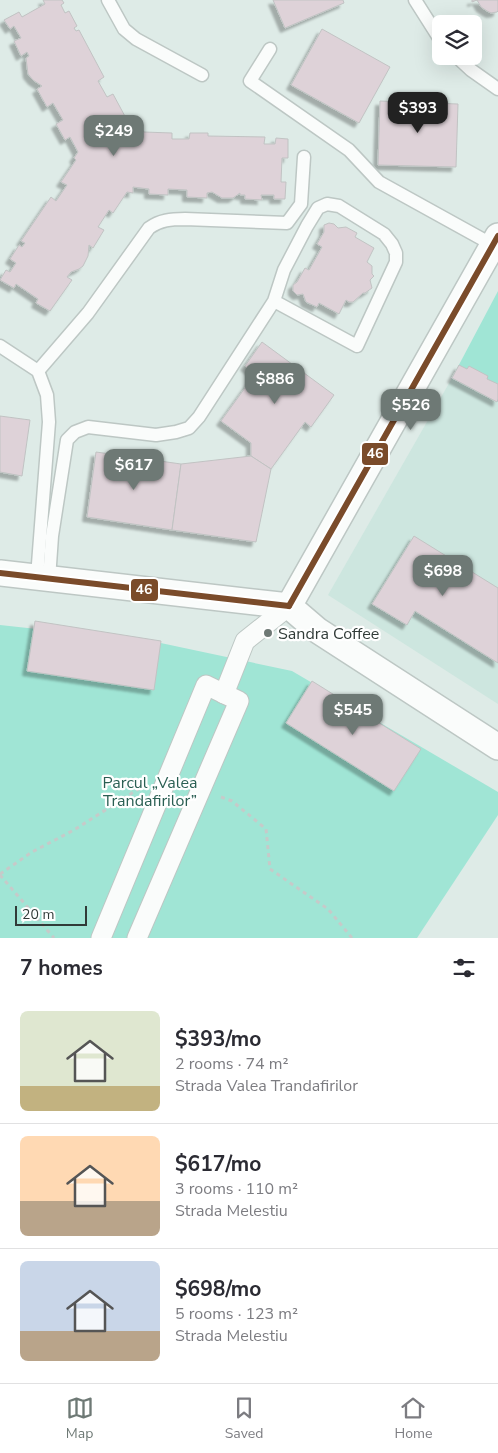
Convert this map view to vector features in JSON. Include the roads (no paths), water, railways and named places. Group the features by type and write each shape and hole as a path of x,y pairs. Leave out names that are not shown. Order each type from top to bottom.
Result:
{"street":[{"path":"224,694 246,641 289,606 495,240"},
{"path":"0,573 289,606 317,630 498,747"},
{"path":"101,938 206,685 239,701 137,938"}],"lane":[{"path":"108,0 124,29 136,39 202,75"},
{"path":"415,0 432,27"},
{"path":"270,49 250,81 349,150 379,182 495,240"},
{"path":"466,65 498,89"},
{"path":"38,370 88,313 149,228 156,223 185,219 287,223 301,204 304,157"},
{"path":"43,578 52,536 67,440 75,432 88,427 156,435 189,428 199,417 274,301 284,270 318,208 327,204 339,206 384,234 396,253 396,262 357,346 274,301"},
{"path":"0,346 38,370 47,395 49,422 43,578"}],"place":[{"name":"Sandra Coffee","path":"268,633"}],"park label":[{"name":"Parcul „Valea Trandafirilor”","path":"150,791"}]}
